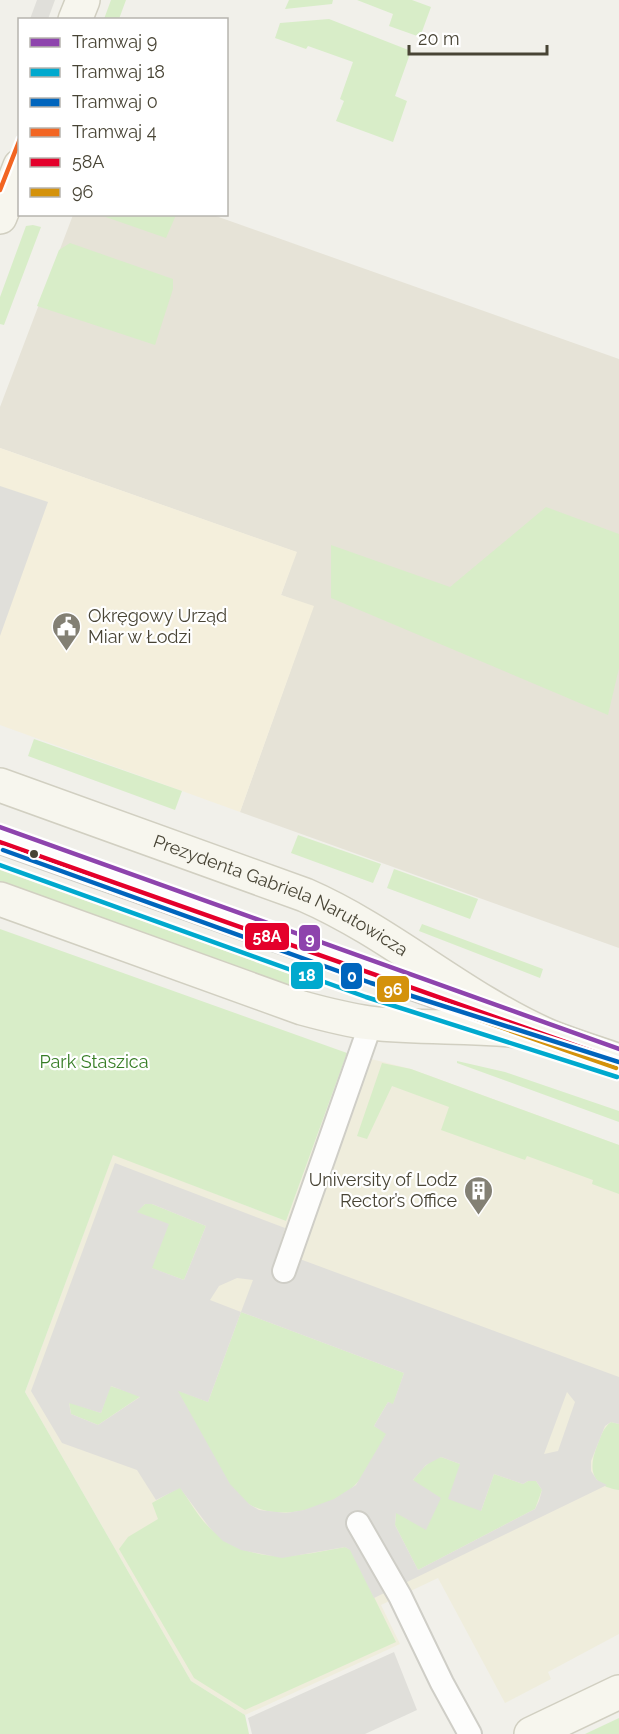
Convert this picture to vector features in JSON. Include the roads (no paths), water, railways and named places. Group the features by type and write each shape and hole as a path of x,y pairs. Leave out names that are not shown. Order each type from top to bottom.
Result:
{"street":[{"path":"76,18 83,0"},
{"path":"0,217 18,171"},
{"name":"Prezydenta Gabriela Narutowicza","path":"0,784 305,895 343,912 487,1002 545,1035 619,1061"},
{"name":"Prezydenta Gabriela Narutowicza","path":"0,900 302,1008 337,1017 371,1023 488,1027 545,1035"},
{"path":"531,1734 619,1692"}],"lane":[{"path":"0,842 545,1035"},
{"path":"284,1272 371,1023"},
{"path":"358,1523 400,1596 442,1683 470,1734"}],"tram line":[{"name":"4","path":"0,190 18,144"},
{"name":"9","path":"0,827 619,1049"},
{"name":"0","path":"3,850 371,983 619,1062"},
{"name":"18","path":"0,865 366,997 617,1077"}],"place":[{"name":"Okręgowy Urząd Miar w Łodzi","path":"67,652"},
{"name":"University of Lodz Rector’s Office","path":"478,1216"}],"park label":[{"name":"Park Staszica","path":"94,1062"}]}
